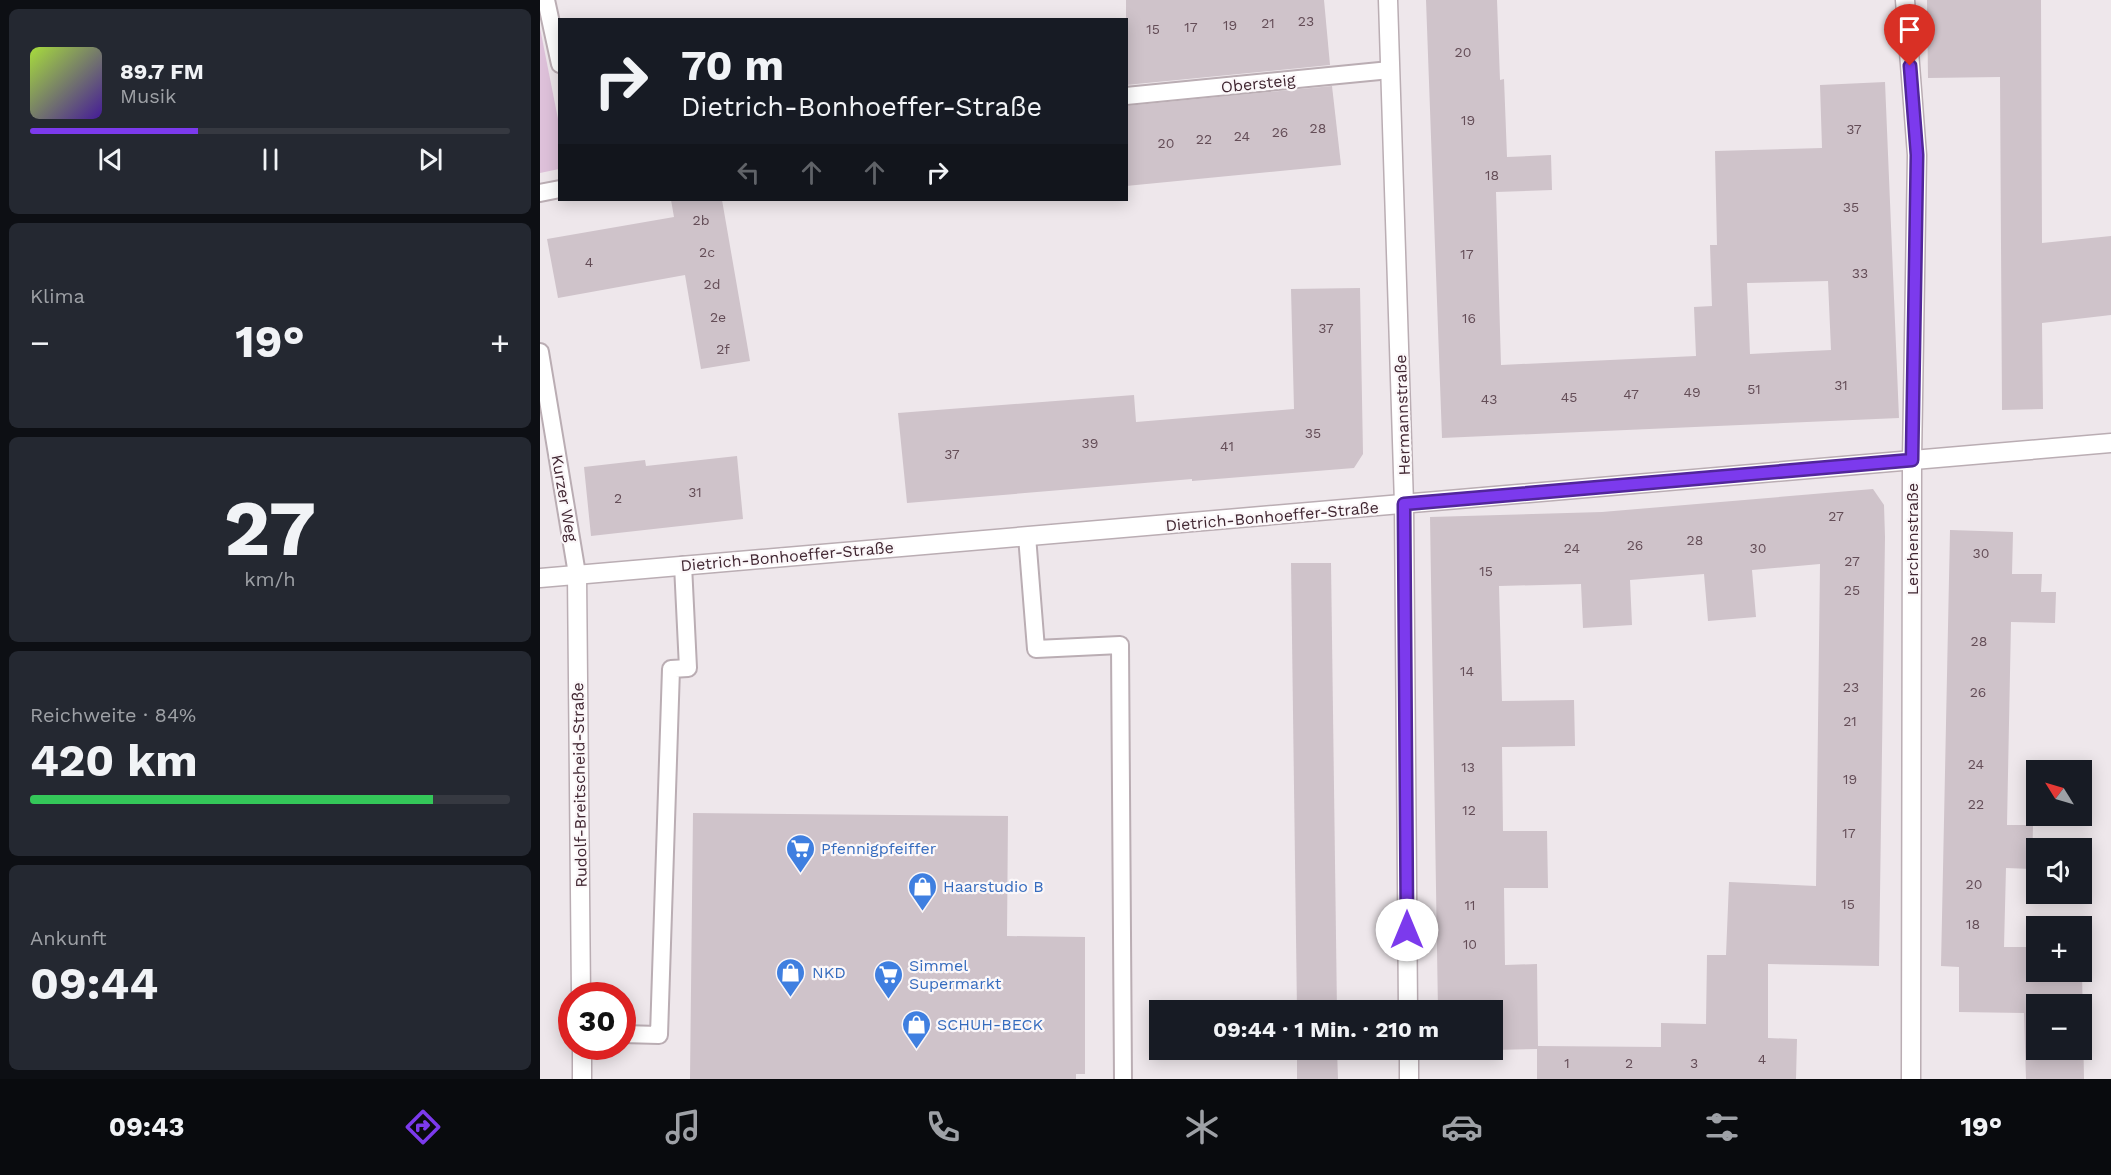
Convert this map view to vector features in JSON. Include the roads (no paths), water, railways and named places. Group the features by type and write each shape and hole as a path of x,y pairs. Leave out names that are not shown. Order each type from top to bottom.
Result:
{"street":[{"name":"Hermannstraße","path":"1388,0 1404,504 1408,1000"},
{"name":"Lerchenstraße","path":"1905,0 1917,155 1912,460 1911,1079"},
{"name":"Dietrich-Bonhoeffer-Straße","path":"540,578 2111,443"},
{"name":"Rudolf-Breitscheid-Straße","path":"577,574 581,982"},
{"path":"582,1060 582,1079"},
{"path":"1409,1060 1409,1079"}],"lane":[{"path":"546,0 558,55"},
{"name":"Obersteig","path":"1128,96 1390,69"},
{"path":"540,193 558,189"},
{"name":"Kurzer Weg","path":"540,352 577,574"},
{"path":"1027,536 1036,649 1120,645 1124,1079"},
{"path":"636,1034 659,1035 671,669 688,668 683,565"}],"place":[{"name":"Pfennigpfeiffer","path":"800,874"},
{"name":"Haarstudio B","path":"922,912"},
{"name":"NKD","path":"791,998"},
{"name":"Simmel Supermarkt","path":"888,1000"},
{"name":"SCHUH-BECK","path":"916,1050"}]}
